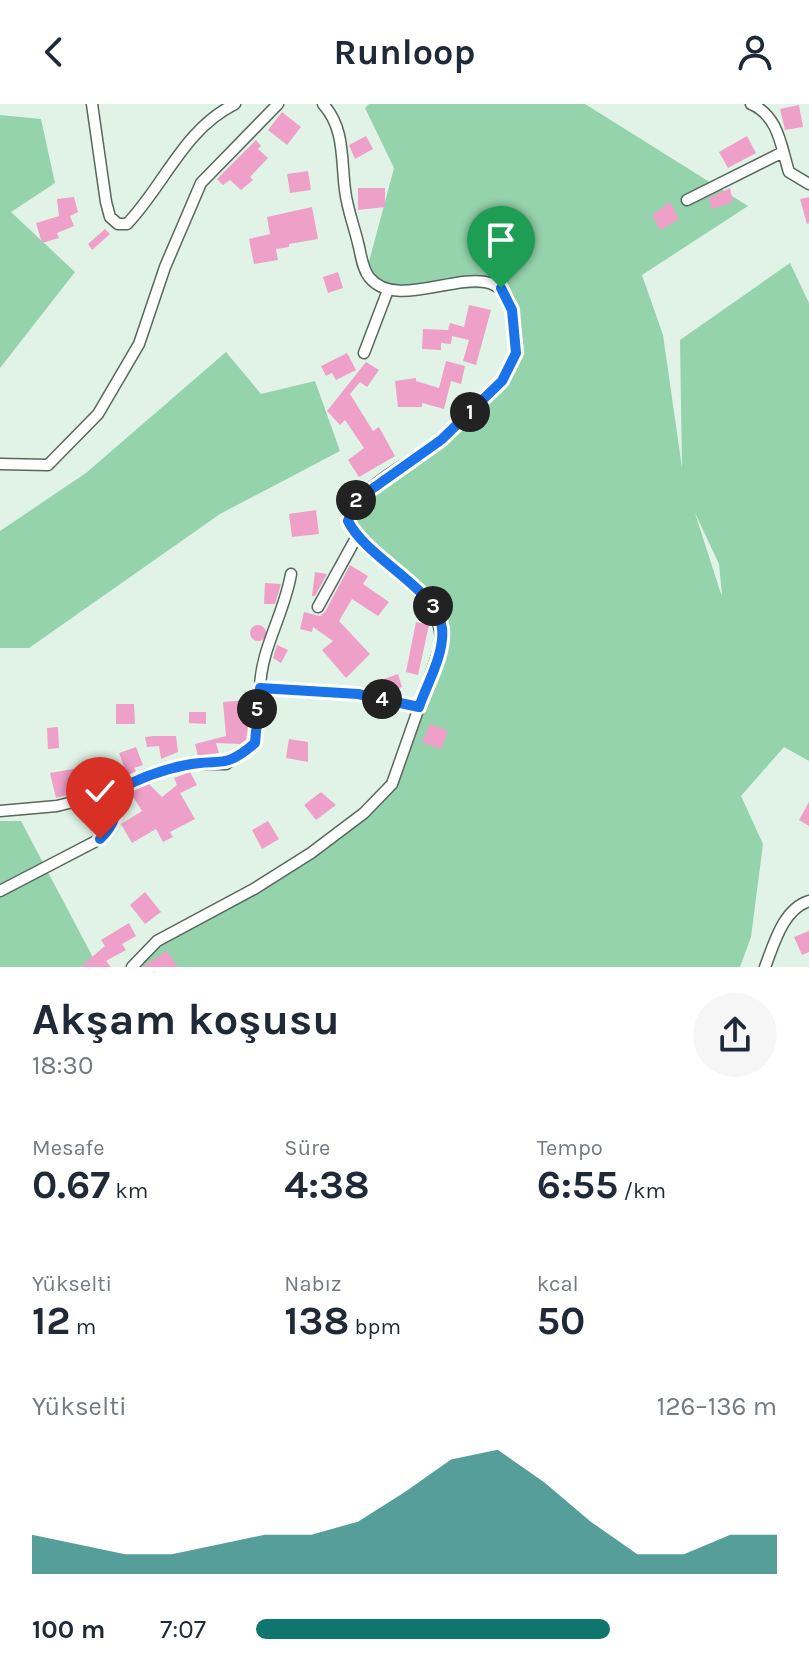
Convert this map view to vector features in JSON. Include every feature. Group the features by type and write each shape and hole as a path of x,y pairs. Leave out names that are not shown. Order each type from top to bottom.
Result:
{"street":[{"path":"92,104 106,202 110,217 118,224 127,224 142,209 196,129 235,104"},
{"path":"0,464 48,465 98,414 139,344 165,267 201,183 278,104"},
{"path":"132,967 157,941 254,889 364,813 392,784 441,645 442,627 433,606 356,538 348,521 355,501 441,440 502,381 516,353 512,310 507,296 493,284 486,281 396,292 377,287 366,273 345,192 342,144 334,117 323,104"},
{"path":"751,104 767,115 789,172 809,184"},
{"path":"687,200 783,152"},
{"path":"364,353 388,290"},
{"path":"318,607 356,538"},
{"path":"0,811 57,806 116,791 146,775 190,764 226,764 243,754 255,743 262,656 274,638 286,605 291,574"},
{"path":"260,688 358,694 419,707"},
{"path":"0,891 100,839 112,827 117,815 116,791"},
{"path":"765,967 781,927 801,903 809,901"}],"green space":[{"path":"369,104 585,104 748,206 642,275 663,335 682,468 680,340 790,263 809,303 809,761 784,747 741,796 763,844 751,937 740,967 137,967 157,941 323,844 392,784 441,645 433,606 356,538 352,510 378,482 488,394 516,353 501,288 388,290 366,273 394,168 365,108","holes":["695,513 719,564 722,594"]},
{"path":"0,115 41,119 55,183 11,212 75,272 0,368"},
{"path":"226,352 261,394 315,381 340,451 220,514 29,648 0,648 0,531 86,473"},
{"path":"0,821 21,821 98,967 0,967"}],"building":[{"path":"799,105 803,127 785,130 780,109"},
{"path":"282,112 301,127 287,145 268,130"},
{"path":"366,136 373,149 355,159 349,145"},
{"path":"747,136 756,153 728,168 719,152"},
{"path":"256,140 261,146 258,149 268,158 250,177 253,180 241,190 230,180 223,185 217,179"},
{"path":"308,171 311,190 290,193 287,174"},
{"path":"358,188 385,188 385,207 358,210"},
{"path":"730,188 733,202 711,209 709,198"},
{"path":"74,197 78,212 70,216 74,226 57,233 59,238 42,243 36,223 59,216 57,199"},
{"path":"809,197 809,223 807,224 800,199"},
{"path":"670,202 679,219 660,230 652,215"},
{"path":"312,207 318,239 276,249 278,260 254,264 249,239 270,234 267,217"},
{"path":"105,229 110,234 92,250 88,244"},
{"path":"504,248 518,262 500,279 486,264"},
{"path":"338,272 343,288 328,293 323,277"},
{"path":"469,305 491,310 476,365 463,361 469,340 452,336 451,344 441,343 441,350 422,349 423,329 448,330 450,323 464,327"},
{"path":"347,353 356,370 336,380 332,373 326,376 321,366"},
{"path":"446,361 465,366 461,384 451,381 444,409 422,403 422,407 398,407 395,381 416,378 416,381 439,388"},
{"path":"366,362 379,370 367,387 360,382 350,394 373,431 379,427 395,456 359,477 348,460 364,448 345,420 340,425 327,411"},
{"path":"316,510 319,534 292,537 289,514"},
{"path":"350,565 368,576 363,584 389,602 378,616 352,599 339,621 370,654 346,678 322,650 333,641 313,627 312,632 300,629 304,612 320,616 325,612"},
{"path":"315,572 327,574 315,596 312,596"},
{"path":"265,583 281,584 275,604 264,604"},
{"path":"416,622 429,625 418,675 406,672"},
{"path":"258,625 266,633 258,641 250,633"},
{"path":"277,645 288,650 281,663 273,658"},
{"path":"398,674 402,687 388,692 384,679"},
{"path":"245,700 250,713 246,740 240,744 216,743 219,753 198,756 195,744 226,736 223,702"},
{"path":"116,704 134,704 135,724 116,724"},
{"path":"189,712 206,712 206,724 189,723"},
{"path":"430,724 448,731 441,749 422,742"},
{"path":"58,727 59,748 48,749 47,728"},
{"path":"176,736 178,752 161,759 159,746 147,747 145,737"},
{"path":"289,739 308,742 308,762 286,758"},
{"path":"136,747 143,765 134,768 136,771 113,783 56,798 50,773 101,764 104,775 124,766 119,753"},
{"path":"190,772 197,785 180,793 195,819 170,832 173,837 163,842 156,829 132,843 121,824 142,811 130,792 148,783 162,797 177,785 174,778"},
{"path":"321,792 336,805 316,820 304,805"},
{"path":"809,802 809,826 799,820"},
{"path":"268,821 279,839 262,849 252,830"},
{"path":"145,892 161,912 145,924 130,905"},
{"path":"129,923 136,936 122,944 126,950 106,961 111,967 80,967 105,946 101,940"},
{"path":"809,931 809,952 802,955 794,937"},
{"path":"167,951 178,967 143,967 144,966"}],"route":[{"path":"100,839 112,827 117,815 116,791 146,775 190,764 226,764 255,743 260,688 358,694 419,707 441,645 442,627 433,606 356,538 348,521 355,501 441,440 502,381 516,353 512,310 501,288"}]}
